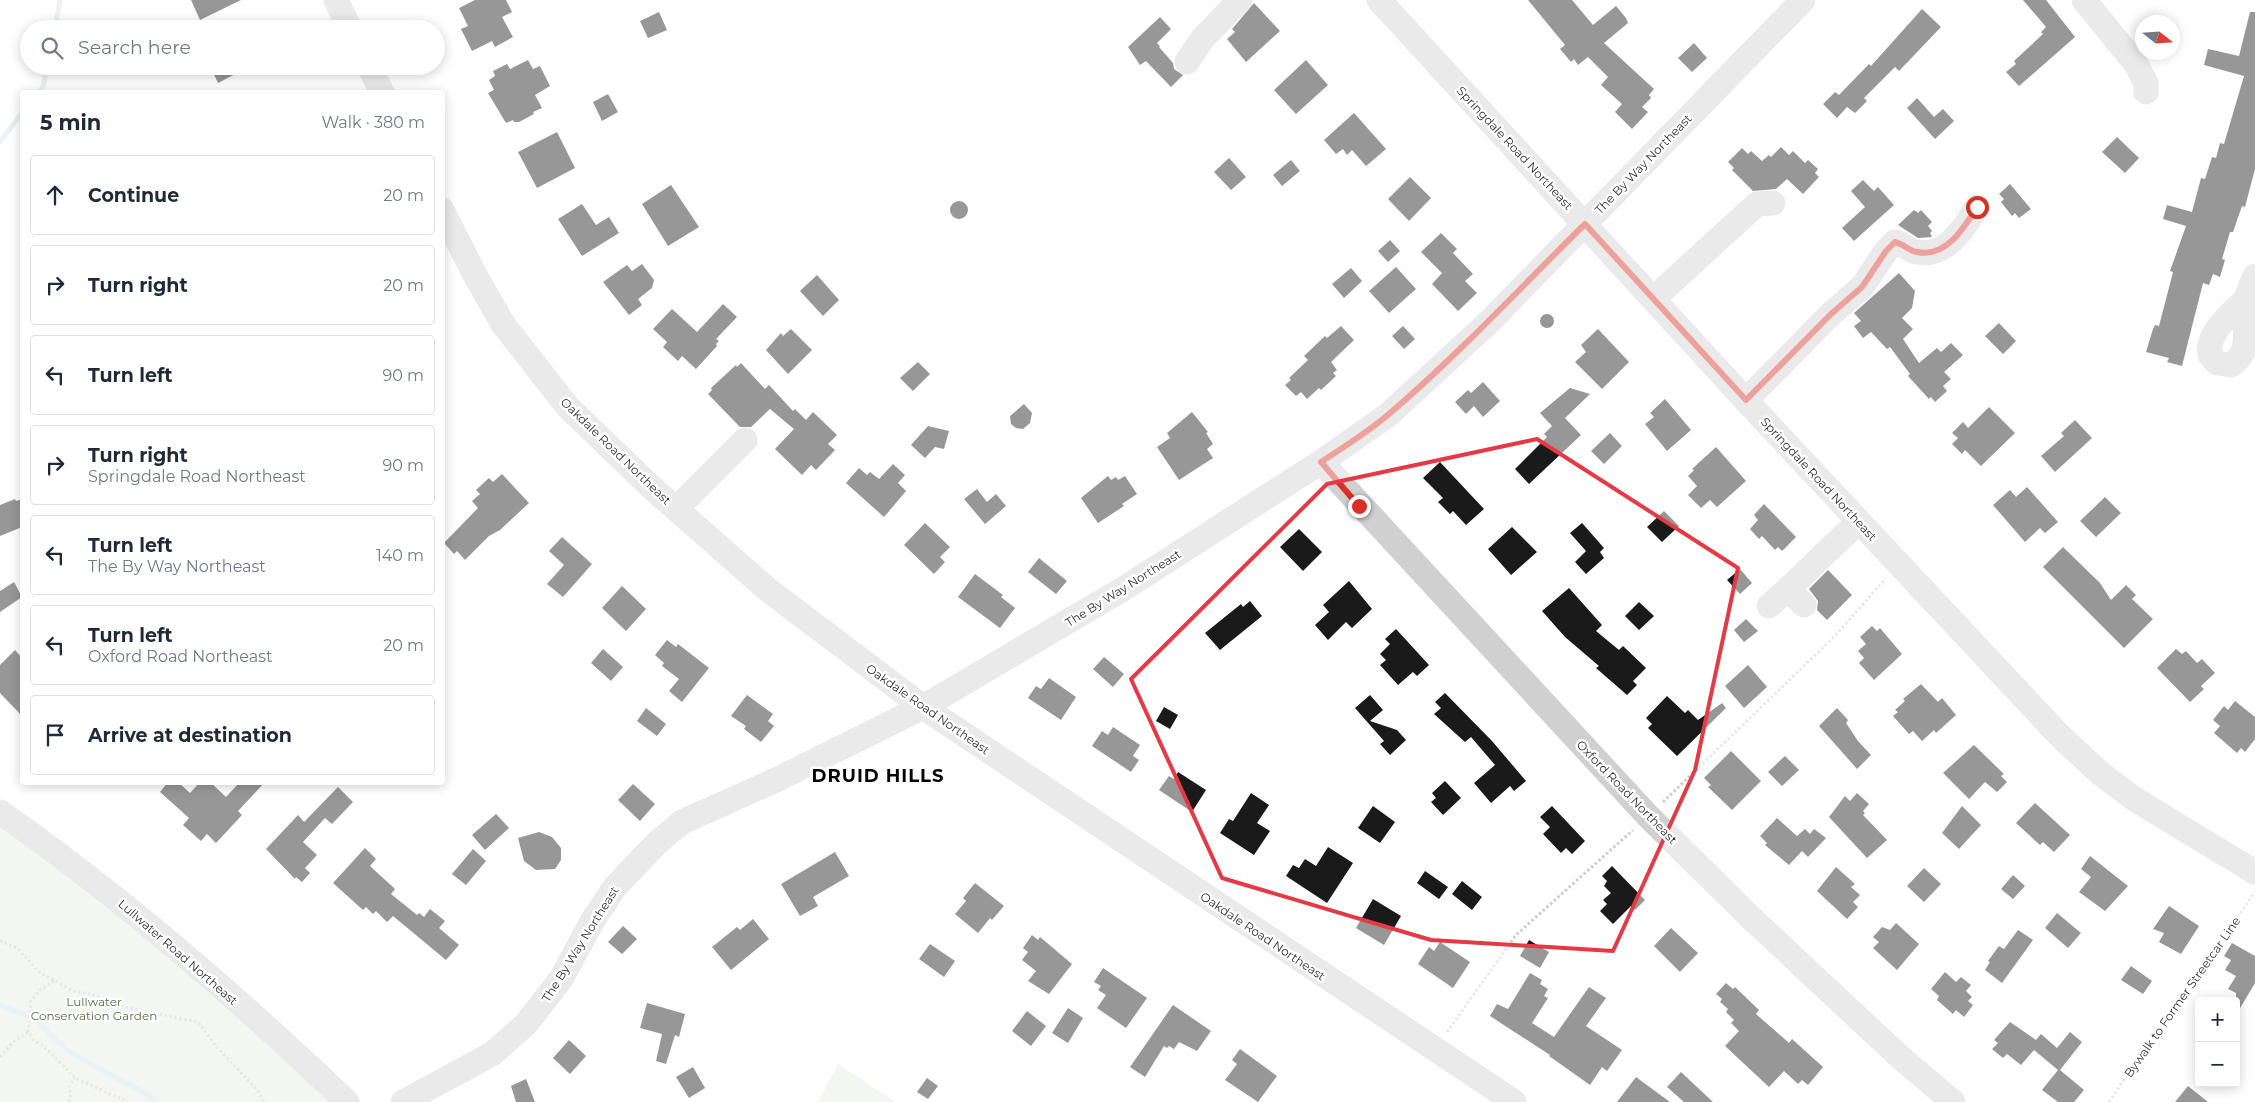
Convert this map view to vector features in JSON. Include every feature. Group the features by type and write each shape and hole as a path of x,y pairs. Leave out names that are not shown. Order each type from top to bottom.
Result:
{"street":[{"path":"336,0 346,20"},
{"path":"1187,62 1202,38 1240,0"},
{"name":"Springdale Road Northeast","path":"1379,0 1858,522 2059,735 2101,774 2136,800 2255,872"},
{"name":"The By Way Northeast","path":"403,1102 492,1054 526,1024 561,979 593,920 615,887 668,832 682,822 776,780 923,707 1130,584 1321,462 1388,415 1444,364 1585,224 1803,0"},
{"path":"2084,0 2136,64 2146,83 2146,92"},
{"path":"374,75 381,90"},
{"path":"1653,299 1757,204 1773,203"},
{"path":"1746,400 1831,314 1862,287 1886,251 1895,242 1903,244 1915,252 1939,250 1962,230 1977,207"},
{"name":"Oakdale Road Northeast","path":"445,215 486,297 503,324 567,406 676,509 767,589 923,707 1514,1102"},
{"path":"2246,300 2255,276"},
{"path":"676,509 745,440"},
{"name":"Oxford Road Northeast","path":"1321,462 1648,816 1749,916 1900,1056 1953,1102"},
{"path":"1769,606 1796,597 1858,522"},
{"name":"Lullwater Road Northeast","path":"0,812 92,879 140,918 347,1102"}],"path":[{"name":"Bywalk to Former Streetcar Line","path":"2109,1102 2155,1033 2255,892"},
{"path":"0,941 17,948 40,972 73,990 90,994 120,1006 198,1022 216,1046 259,1092 264,1102"},
{"path":"54,981 40,990 31,1001 28,1032 34,1040 50,1052 75,1078 128,1102"},
{"path":"0,1057 6,1053 13,1042 28,1032"},
{"path":"68,1102 71,1095 69,1087 75,1078"}],"highlighted area":[{"path":"1537,439 1738,568 1695,770 1613,951 1431,940 1222,878 1131,679 1327,484"}],"green space":[{"name":"Lullwater Conservation Garden","path":"0,826 102,891 336,1102 0,1102"},
{"path":"838,1064 895,1102 818,1102"}],"building":[{"path":"191,0 241,0 200,20"},
{"path":"475,0 506,0 512,12 502,17 513,37 495,47 492,41 472,51 461,29 468,26 459,8"},
{"path":"1528,0 1572,0 1593,25 1616,6 1626,18 1628,23 1604,43 1654,89 1649,95 1651,98 1642,107 1648,112 1632,129 1615,112 1622,104 1601,85 1608,77 1588,57 1578,65 1574,59 1571,62 1560,49 1565,45"},
{"path":"2023,0 2046,0 2075,37 2019,86 2006,72 2016,64 2014,61 2043,34 2041,32 2046,27"},
{"path":"1254,3 1280,31 1246,62 1227,39 1235,32 1232,29"},
{"path":"1922,9 1941,27 1899,71 1895,67 1864,98 1867,101 1855,113 1847,107 1837,118 1823,104 1835,92 1839,95 1869,64 1871,66"},
{"path":"659,12 667,30 648,38 640,21"},
{"path":"2250,12 2255,12 2255,169 2245,207 2242,206 2233,232 2230,232 2222,259 2225,260 2220,277 2213,274 2209,285 2203,283 2182,366 2167,362 2169,358 2146,352 2155,325 2159,326 2173,272 2170,271 2186,226 2163,219 2167,205 2192,212 2201,178 2205,179 2212,157 2216,158 2220,143 2224,144 2244,76 2204,65 2208,49 2239,56"},
{"path":"1160,17 1171,29 1157,43 1173,63 1174,69 1183,75 1171,87 1146,61 1140,65 1128,47"},
{"path":"1694,43 1707,58 1692,72 1678,58"},
{"path":"528,60 533,69 540,66 550,86 535,95 542,108 519,122 514,122 513,120 506,123 488,93 494,90 489,80 495,76 493,71 507,64 510,69"},
{"path":"1306,60 1328,85 1296,114 1274,90"},
{"path":"214,75 234,75 218,83"},
{"path":"608,94 618,112 602,121 593,102"},
{"path":"1917,98 1934,117 1943,109 1954,121 1935,139 1907,108"},
{"path":"1354,113 1386,149 1366,166 1352,150 1347,155 1343,149 1336,154 1324,140"},
{"path":"557,132 575,168 537,188 518,152"},
{"path":"2117,137 2139,158 2125,173 2102,152"},
{"path":"1781,147 1789,155 1793,151 1805,163 1808,160 1818,169 1815,173 1819,177 1803,194 1787,179 1776,189 1753,191 1732,170 1734,168 1728,162 1742,148 1748,154 1751,151 1762,161 1769,155 1771,157"},
{"path":"1229,158 1246,177 1231,190 1214,172"},
{"path":"1291,160 1300,171 1282,186 1273,175"},
{"path":"1410,177 1431,198 1409,221 1388,199"},
{"path":"1863,180 1874,191 1878,187 1894,205 1854,241 1842,228 1865,207 1851,191"},
{"path":"2010,184 2031,209 2019,218 2015,213 2012,216 2001,202 2004,199 1999,194"},
{"path":"671,185 699,227 668,246 642,204"},
{"path":"959,201 965,204 968,210 965,216 959,219 953,216 950,210 953,204"},
{"path":"582,204 596,225 609,217 619,233 582,256 558,219"},
{"path":"1914,210 1918,213 1921,210 1932,222 1928,226 1932,231 1930,233 1932,237 1918,238 1898,225"},
{"path":"1441,233 1457,249 1453,253 1473,274 1465,281 1477,293 1458,311 1432,284 1442,273 1421,252"},
{"path":"1390,240 1400,251 1388,262 1378,251"},
{"path":"642,264 654,280 652,288 638,299 642,305 629,315 603,282 627,265 632,271"},
{"path":"1396,267 1416,289 1389,313 1369,291"},
{"path":"1351,268 1362,281 1344,298 1332,284"},
{"path":"1899,273 1915,291 1912,308 1902,318 1913,329 1903,339 1919,363 1937,348 1941,352 1951,343 1963,355 1944,372 1951,379 1943,386 1947,391 1935,402 1931,397 1929,399 1908,376 1910,374 1890,347 1887,349 1871,332 1863,338 1854,326 1861,321 1854,313"},
{"path":"817,275 839,300 823,316 800,291"},
{"path":"723,304 737,317 716,339 719,341 716,344 717,346 696,369 682,356 678,361 663,347 667,342 653,329 672,309 697,332"},
{"path":"1544,314 1550,314 1554,321 1550,328 1544,328 1540,324 1540,318"},
{"path":"1999,323 2016,341 2003,354 1985,336"},
{"path":"1341,326 1354,340 1331,362 1337,370 1333,373 1336,376 1321,390 1319,388 1307,399 1301,392 1296,396 1285,385 1291,380 1289,378 1308,360 1304,356 1325,336 1327,338"},
{"path":"1403,326 1415,339 1404,349 1392,336"},
{"path":"791,329 812,350 788,374 766,350 781,333 783,336"},
{"path":"1598,329 1629,362 1602,389 1575,362 1586,352 1581,345"},
{"path":"918,362 930,374 913,391 900,378"},
{"path":"741,363 765,389 769,385 793,411 795,409 806,420 813,412 837,435 828,444 835,450 816,470 811,465 802,475 775,449 794,429 770,409 751,427 740,427 708,394 712,390 711,388 736,365 737,367"},
{"path":"1483,382 1500,401 1483,417 1474,406 1466,414 1455,402 1468,390 1471,393"},
{"path":"1570,388 1590,394 1565,418 1581,435 1529,484 1515,469 1547,437 1544,434 1552,426 1540,413"},
{"path":"1665,399 1691,430 1667,451 1645,424 1654,417 1650,413"},
{"path":"1024,404 1032,413 1030,423 1023,429 1016,428 1011,424 1010,416"},
{"path":"1989,407 2015,433 1981,466 1965,450 1962,454 1952,444 1958,438 1952,433 1963,422 1968,428"},
{"path":"1192,412 1208,432 1206,433 1213,444 1207,449 1213,458 1179,480 1157,447 1170,438 1167,433"},
{"path":"2075,420 2092,438 2055,472 2041,456 2064,436 2061,433"},
{"path":"928,426 949,431 944,449 935,447 925,458 911,445"},
{"path":"1610,433 1622,446 1604,464 1591,451"},
{"path":"1716,447 1746,481 1717,507 1710,500 1701,508 1688,495 1697,486 1688,476 1694,470 1692,469"},
{"path":"1440,462 1484,509 1466,525 1453,511 1450,514 1438,502 1443,498 1423,478"},
{"path":"893,464 905,475 898,483 906,491 884,517 846,483 859,468 867,475 870,472 879,479"},
{"path":"502,474 529,503 500,530 489,536 465,560 457,551 454,554 445,542 478,508 472,501 480,494 476,490 489,478 493,482"},
{"path":"1108,476 1111,480 1116,477 1118,480 1125,476 1137,494 1122,504 1124,506 1098,523 1081,498"},
{"path":"2027,487 2058,522 2045,533 2040,528 2025,542 1993,505 2010,490 2016,497"},
{"path":"977,489 987,502 996,494 1006,506 985,524 964,499"},
{"path":"2105,497 2121,513 2096,537 2080,521"},
{"path":"15,499 16,501 20,500 20,528 0,536 0,505"},
{"path":"1764,504 1796,537 1782,551 1778,547 1775,550 1762,536 1759,539 1750,529 1758,520 1754,515"},
{"path":"1664,511 1679,526 1662,542 1647,527"},
{"path":"925,523 950,547 940,557 945,562 934,574 904,545"},
{"path":"1582,523 1604,548 1600,552 1604,558 1586,574 1575,562 1586,551 1570,533"},
{"path":"1512,527 1537,552 1511,575 1488,549"},
{"path":"1299,529 1322,552 1303,571 1280,547"},
{"path":"562,537 592,564 563,597 547,584 564,565 549,551"},
{"path":"2063,547 2100,583 2111,600 2126,585 2136,595 2132,599 2153,619 2124,648 2043,567"},
{"path":"1039,558 1067,581 1056,594 1028,572"},
{"path":"1740,569 1752,583 1740,594 1727,580"},
{"path":"1828,570 1852,595 1827,620 1817,610 1818,601 1809,589"},
{"path":"975,574 1003,595 1001,597 1015,608 1000,628 958,597"},
{"path":"1349,581 1372,609 1352,628 1346,622 1328,640 1315,625 1329,612 1323,605"},
{"path":"14,582 20,593 20,598 0,612 0,591"},
{"path":"622,586 646,609 626,631 602,608"},
{"path":"1569,588 1602,625 1596,631 1619,650 1623,646 1646,668 1633,681 1637,685 1627,695 1596,668 1599,666 1565,637 1542,611"},
{"path":"1250,601 1262,616 1220,650 1205,633 1241,604 1243,607"},
{"path":"1639,602 1654,616 1639,630 1625,616"},
{"path":"1746,619 1758,631 1744,642 1734,630"},
{"path":"1872,626 1877,631 1880,628 1902,654 1874,680 1859,663 1864,658 1858,651 1866,644 1860,637"},
{"path":"1396,629 1429,665 1417,676 1413,672 1398,685 1380,665 1386,660 1380,654 1390,644 1385,639"},
{"path":"667,640 676,647 678,644 709,668 682,702 669,691 679,679 662,666 664,663 655,655"},
{"path":"603,649 623,667 611,681 591,663"},
{"path":"2176,649 2182,654 2186,651 2197,663 2202,659 2215,673 2201,686 2204,689 2190,702 2157,668"},
{"path":"15,650 20,656 20,714 0,693 0,665"},
{"path":"1104,657 1124,674 1113,687 1093,669"},
{"path":"1748,665 1767,687 1744,708 1725,686"},
{"path":"1049,678 1076,697 1061,720 1028,698 1036,686 1041,689"},
{"path":"1921,684 1938,702 1942,698 1956,715 1936,733 1934,730 1922,741 1913,731 1909,734 1893,716 1898,712 1895,710 1905,701 1903,699"},
{"path":"1445,693 1492,741 1526,781 1514,791 1510,786 1491,803 1474,783 1495,765 1471,737 1465,742 1434,714 1441,708 1435,702"},
{"path":"747,695 773,714 768,721 774,726 761,742 744,729 746,726 731,716"},
{"path":"1370,695 1383,710 1370,721 1397,730 1406,740 1390,755 1380,744 1384,741 1355,708"},
{"path":"1667,696 1685,713 1688,710 1698,720 1722,703 1726,708 1677,756 1648,728 1652,724 1646,718"},
{"path":"2235,701 2255,717 2255,739 2245,752 2241,748 2237,753 2214,733 2220,726 2213,720 2224,706 2228,710"},
{"path":"1164,707 1178,715 1170,729 1156,721"},
{"path":"646,708 666,724 657,736 637,721"},
{"path":"1837,708 1848,720 1846,723 1858,741 1871,755 1857,769 1819,726"},
{"path":"1113,727 1140,745 1133,756 1139,760 1131,772 1092,746 1102,731 1108,735"},
{"path":"1974,745 2004,774 2001,776 2007,782 1997,792 1985,782 1969,799 1943,773"},
{"path":"1731,751 1761,781 1732,810 1708,787 1711,785 1704,778"},
{"path":"1785,756 1799,770 1782,786 1768,772"},
{"path":"1178,772 1206,790 1192,812 1159,790 1169,776 1174,779"},
{"path":"1445,781 1461,798 1443,815 1431,802 1436,798 1432,793"},
{"path":"633,784 655,804 640,821 618,800"},
{"path":"166,785 181,785 190,793 197,785 213,785 226,797 237,785 262,785 238,811 242,815 216,843 207,834 201,841 183,825 189,818 160,792"},
{"path":"338,787 353,802 332,824 325,818 303,842 317,855 305,868 310,873 302,882 296,877 295,879 266,849 298,815 304,822"},
{"path":"1251,793 1269,805 1257,823 1270,831 1254,855 1220,833 1229,819 1233,821"},
{"path":"1857,793 1869,804 1863,811 1865,813 1863,815 1887,840 1867,858 1829,817 1845,796 1850,801"},
{"path":"2035,803 2070,835 2054,852 2043,842 2040,845 2016,823"},
{"path":"1373,806 1395,822 1380,843 1358,828"},
{"path":"1552,806 1585,841 1572,854 1566,848 1561,853 1543,834 1550,827 1540,817"},
{"path":"1962,806 1981,825 1959,849 1942,833"},
{"path":"496,814 509,828 485,850 472,835"},
{"path":"1777,818 1797,836 1805,829 1810,834 1814,829 1826,838 1808,857 1802,851 1789,865 1765,845 1767,843 1760,836"},
{"path":"539,832 552,837 561,848 561,860 555,869 536,870 524,861 518,838"},
{"path":"1328,847 1353,863 1327,903 1286,876 1293,865 1299,868 1305,859 1316,866"},
{"path":"365,848 376,859 370,866 395,889 391,894 417,915 419,913 424,917 430,909 445,921 439,928 459,945 446,960 393,916 387,922 376,911 373,914 366,907 363,910 333,883"},
{"path":"473,849 486,861 466,885 452,874"},
{"path":"835,852 849,876 813,897 818,906 800,916 781,884"},
{"path":"2090,856 2128,886 2105,911 2079,892 2091,877 2081,869"},
{"path":"1612,866 1645,900 1635,910 1631,906 1613,924 1600,911 1607,904 1603,900 1611,893 1604,886 1607,881 1602,876"},
{"path":"1836,867 1855,884 1851,887 1860,895 1853,902 1858,907 1847,919 1817,891"},
{"path":"1924,868 1941,884 1924,902 1907,886"},
{"path":"1425,871 1448,887 1439,899 1417,883"},
{"path":"2013,875 2025,886 2013,899 2001,889"},
{"path":"1462,881 1482,897 1472,910 1452,894"},
{"path":"975,883 1004,906 992,920 990,918 978,933 955,914 966,901 963,898"},
{"path":"1373,899 1401,916 1384,945 1356,928"},
{"path":"2169,906 2199,926 2181,954 2159,942 2164,933 2153,929"},
{"path":"2057,913 2081,933 2068,948 2045,928"},
{"path":"753,919 769,939 731,970 712,947 737,927 740,930"},
{"path":"1896,923 1919,944 1897,970 1873,948 1879,942 1873,937 1882,927 1890,930"},
{"path":"623,926 637,939 622,954 608,942"},
{"path":"1671,928 1698,953 1680,972 1654,946"},
{"path":"2018,930 2033,940 2002,983 1985,970 1990,962 1988,961 1999,946 2004,949"},
{"path":"1032,935 1038,940 1040,937 1072,964 1049,994 1028,981 1036,971 1022,960 1028,952 1023,948"},
{"path":"1529,940 1549,952 1540,968 1520,956"},
{"path":"1440,942 1470,962 1453,988 1418,964 1429,947 1434,951"},
{"path":"2232,943 2255,956 2255,983 2240,1008 2240,997 2236,997 2236,993 2228,989 2236,976 2225,970 2231,960 2224,956"},
{"path":"930,944 955,961 944,977 919,959"},
{"path":"2131,966 2152,981 2143,994 2121,980"},
{"path":"1103,968 1147,998 1126,1028 1097,1008 1106,995 1098,990 1101,986 1094,982"},
{"path":"1945,972 1956,982 1961,977 1971,985 1966,991 1972,997 1968,1001 1973,1005 1964,1017 1956,1010 1953,1014 1937,1000 1939,996 1931,989"},
{"path":"1530,973 1542,980 1540,984 1548,989 1544,996 1548,998 1532,1023 1554,1037 1589,987 1606,998 1586,1026 1622,1050 1607,1071 1602,1067 1590,1085 1550,1055 1490,1016 1497,1004 1508,1009"},
{"path":"1726,983 1733,989 1735,987 1759,1010 1756,1014 1789,1043 1792,1039 1823,1067 1808,1085 1802,1080 1798,1084 1784,1071 1769,1087 1725,1046 1739,1031 1731,1023 1734,1020 1726,1012 1728,1009 1720,1002 1722,999 1716,994"},
{"path":"647,1003 685,1014 679,1037 675,1035 666,1064 656,1061 662,1034 640,1028"},
{"path":"1173,1005 1211,1031 1197,1051 1179,1042 1174,1049 1164,1046 1145,1077 1130,1067"},
{"path":"1068,1008 1083,1018 1068,1043 1052,1033"},
{"path":"1027,1011 1046,1026 1031,1046 1012,1031"},
{"path":"2010,1022 2036,1040 2041,1034 2057,1048 2070,1032 2082,1042 2060,1070 2084,1090 2074,1102 2058,1102 2042,1090 2058,1070 2034,1050 2021,1065 2007,1054 2003,1058 1992,1049 1998,1043 1994,1040"},
{"path":"569,1040 586,1056 570,1074 553,1058"},
{"path":"1240,1049 1277,1076 1258,1102 1225,1080 1237,1064 1232,1060"},
{"path":"693,1067 705,1088 689,1098 676,1077"},
{"path":"1681,1072 1713,1102 1684,1102 1667,1087"},
{"path":"1636,1077 1670,1102 1617,1102"},
{"path":"927,1078 938,1086 928,1099 917,1092"},
{"path":"526,1079 535,1102 516,1102 511,1086"},
{"path":"2188,1086 2208,1102 2175,1102"}],"waterway":[{"path":"57,20 60,0"},
{"path":"41,90 45,75"},
{"path":"0,142 20,116"},
{"path":"0,1005 35,1019 69,1052 150,1096 155,1102"}],"district":[{"name":"DRUID HILLS","path":"878,776"}],"route":[{"path":"1359,506 1321,462 1388,415 1488,323 1585,224 1746,400 1831,314 1862,287 1886,251 1895,242 1903,244 1915,252 1928,253 1939,250 1962,230 1977,207"}]}
